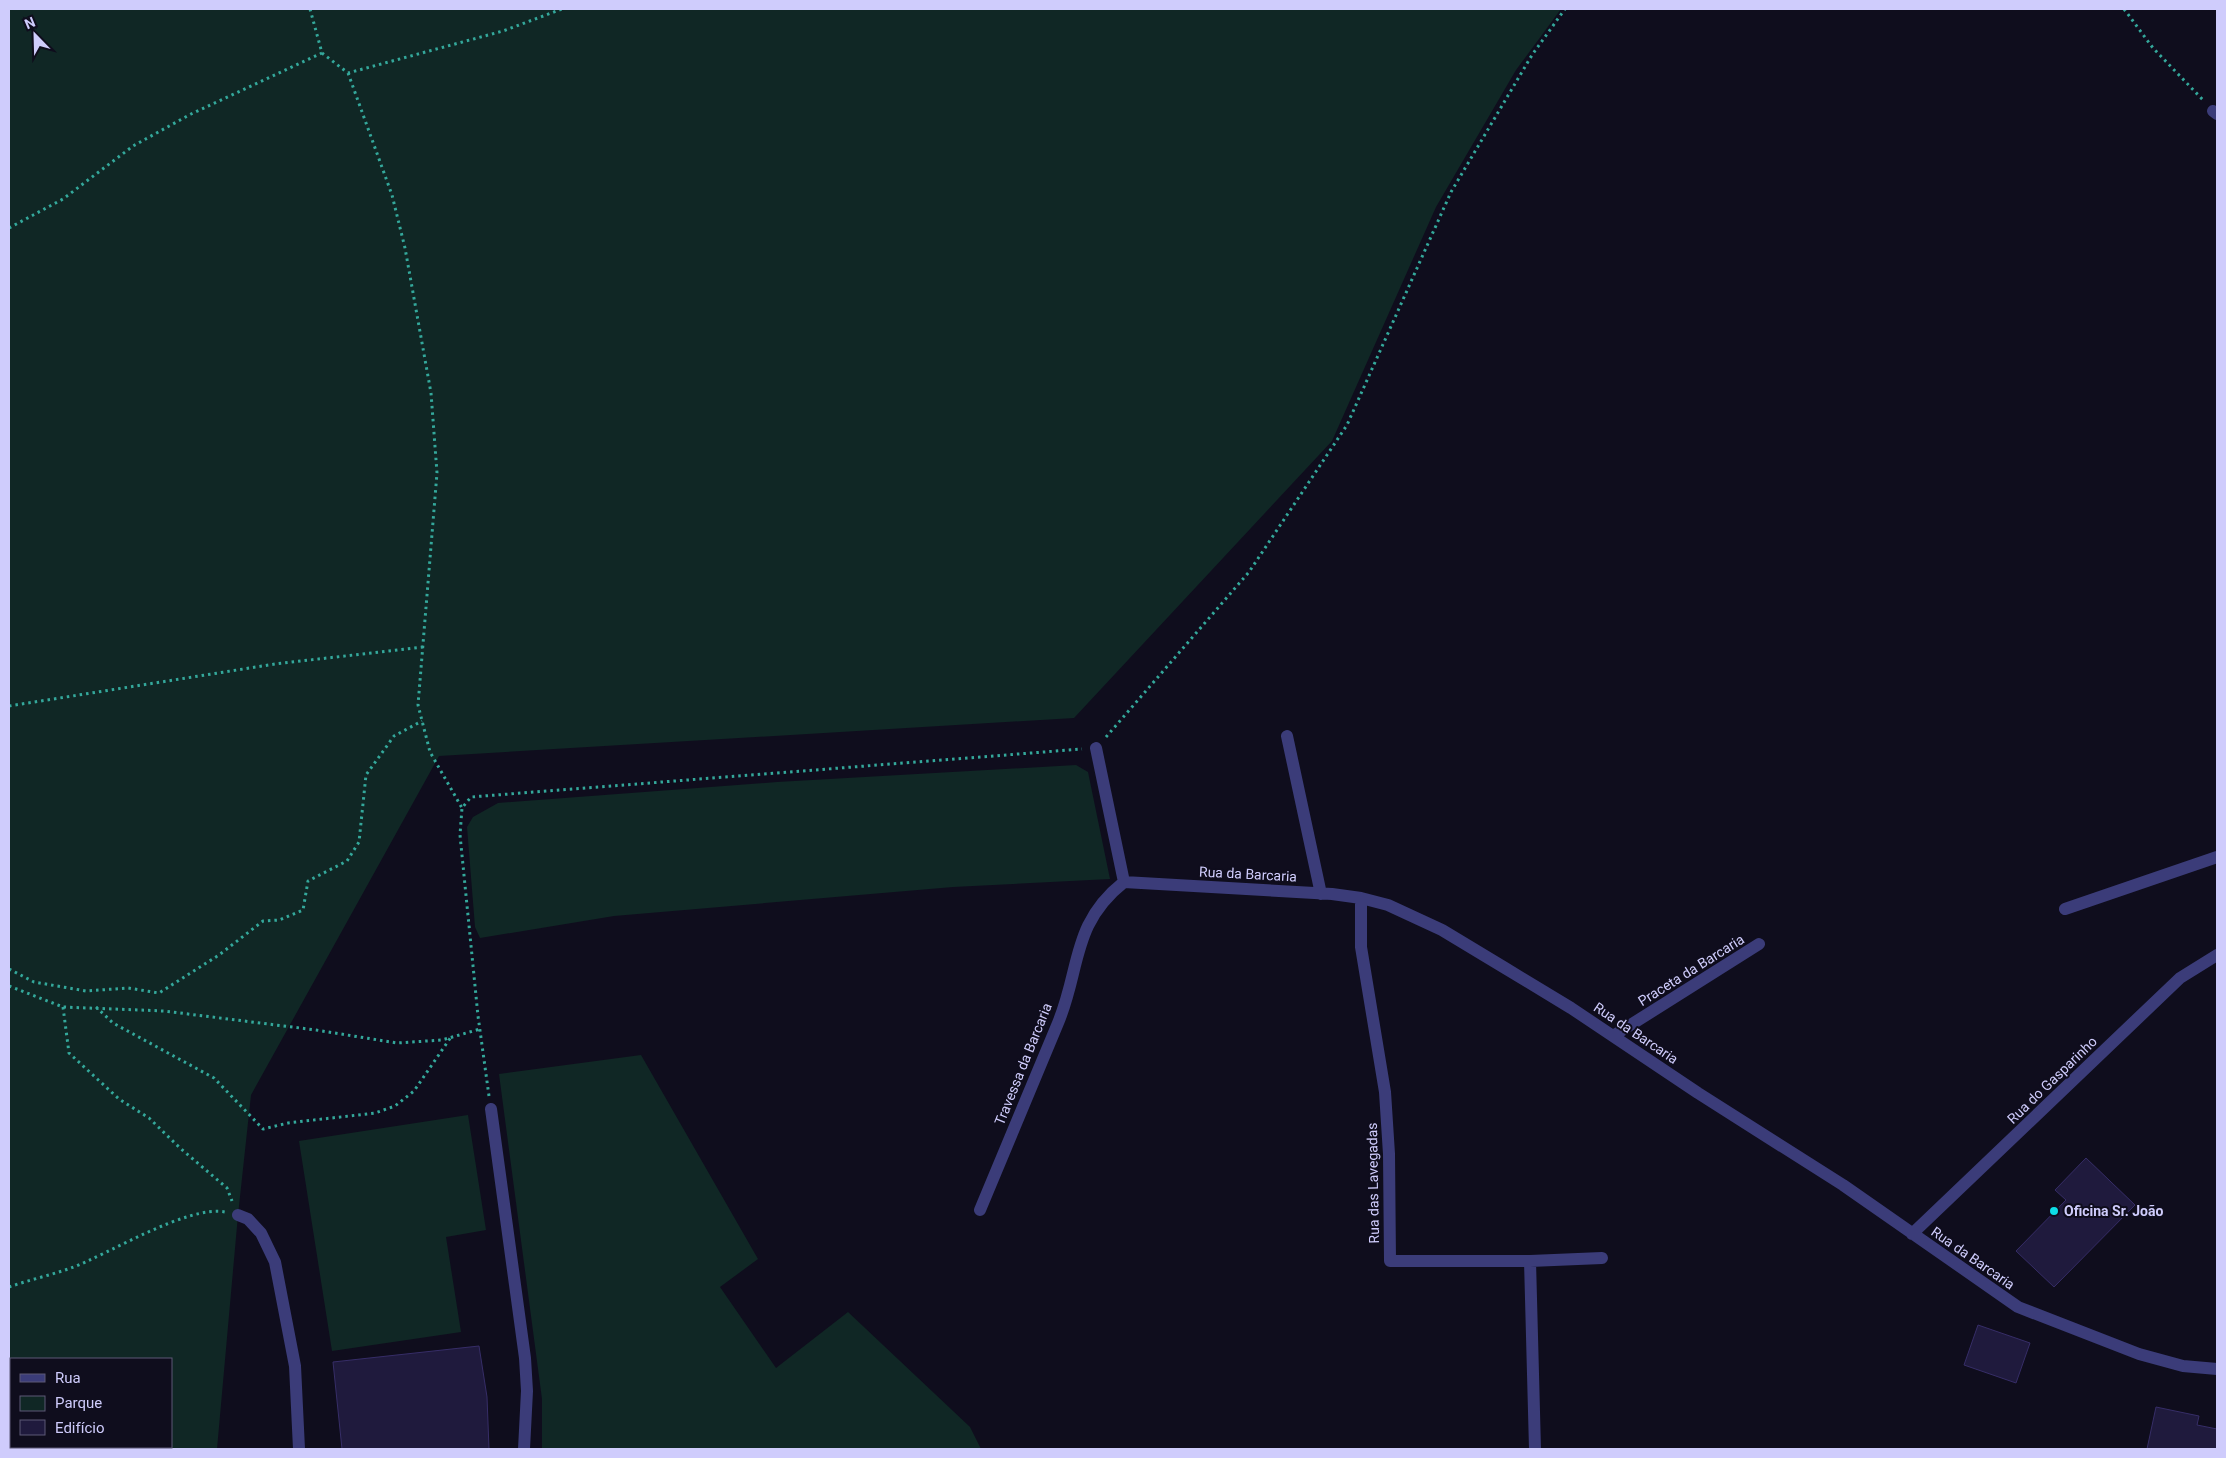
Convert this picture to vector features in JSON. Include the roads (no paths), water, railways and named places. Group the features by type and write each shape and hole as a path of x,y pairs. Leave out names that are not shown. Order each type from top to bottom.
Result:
{"street":[{"path":"1287,736 1321,894"},
{"path":"1096,748 1124,882"},
{"path":"2065,910 2217,857"},
{"name":"Rua da Barcaria","path":"1124,882 1321,894 1361,898 1388,905 1442,930 1571,1008 1698,1093 1843,1185 2018,1307 2138,1354 2184,1366 2217,1369"},
{"name":"Travessa da Barcaria","path":"980,1210 1059,1021 1079,946 1086,929 1108,895 1124,882"},
{"name":"Rua das Lavegadas","path":"1361,898 1361,947 1385,1092 1389,1154 1390,1261 1530,1261"},
{"name":"Praceta da Barcaria","path":"1613,1036 1759,944"},
{"name":"Rua do Gasparinho","path":"1912,1234 2180,978 2217,955"},
{"path":"491,1109 525,1358 524,1449"},
{"path":"238,1214 248,1219 261,1233 275,1262 295,1366 299,1449"},
{"path":"1535,1449 1530,1261 1602,1258"}],"place":[{"name":"Oficina Sr. João","path":"2054,1211"}]}
